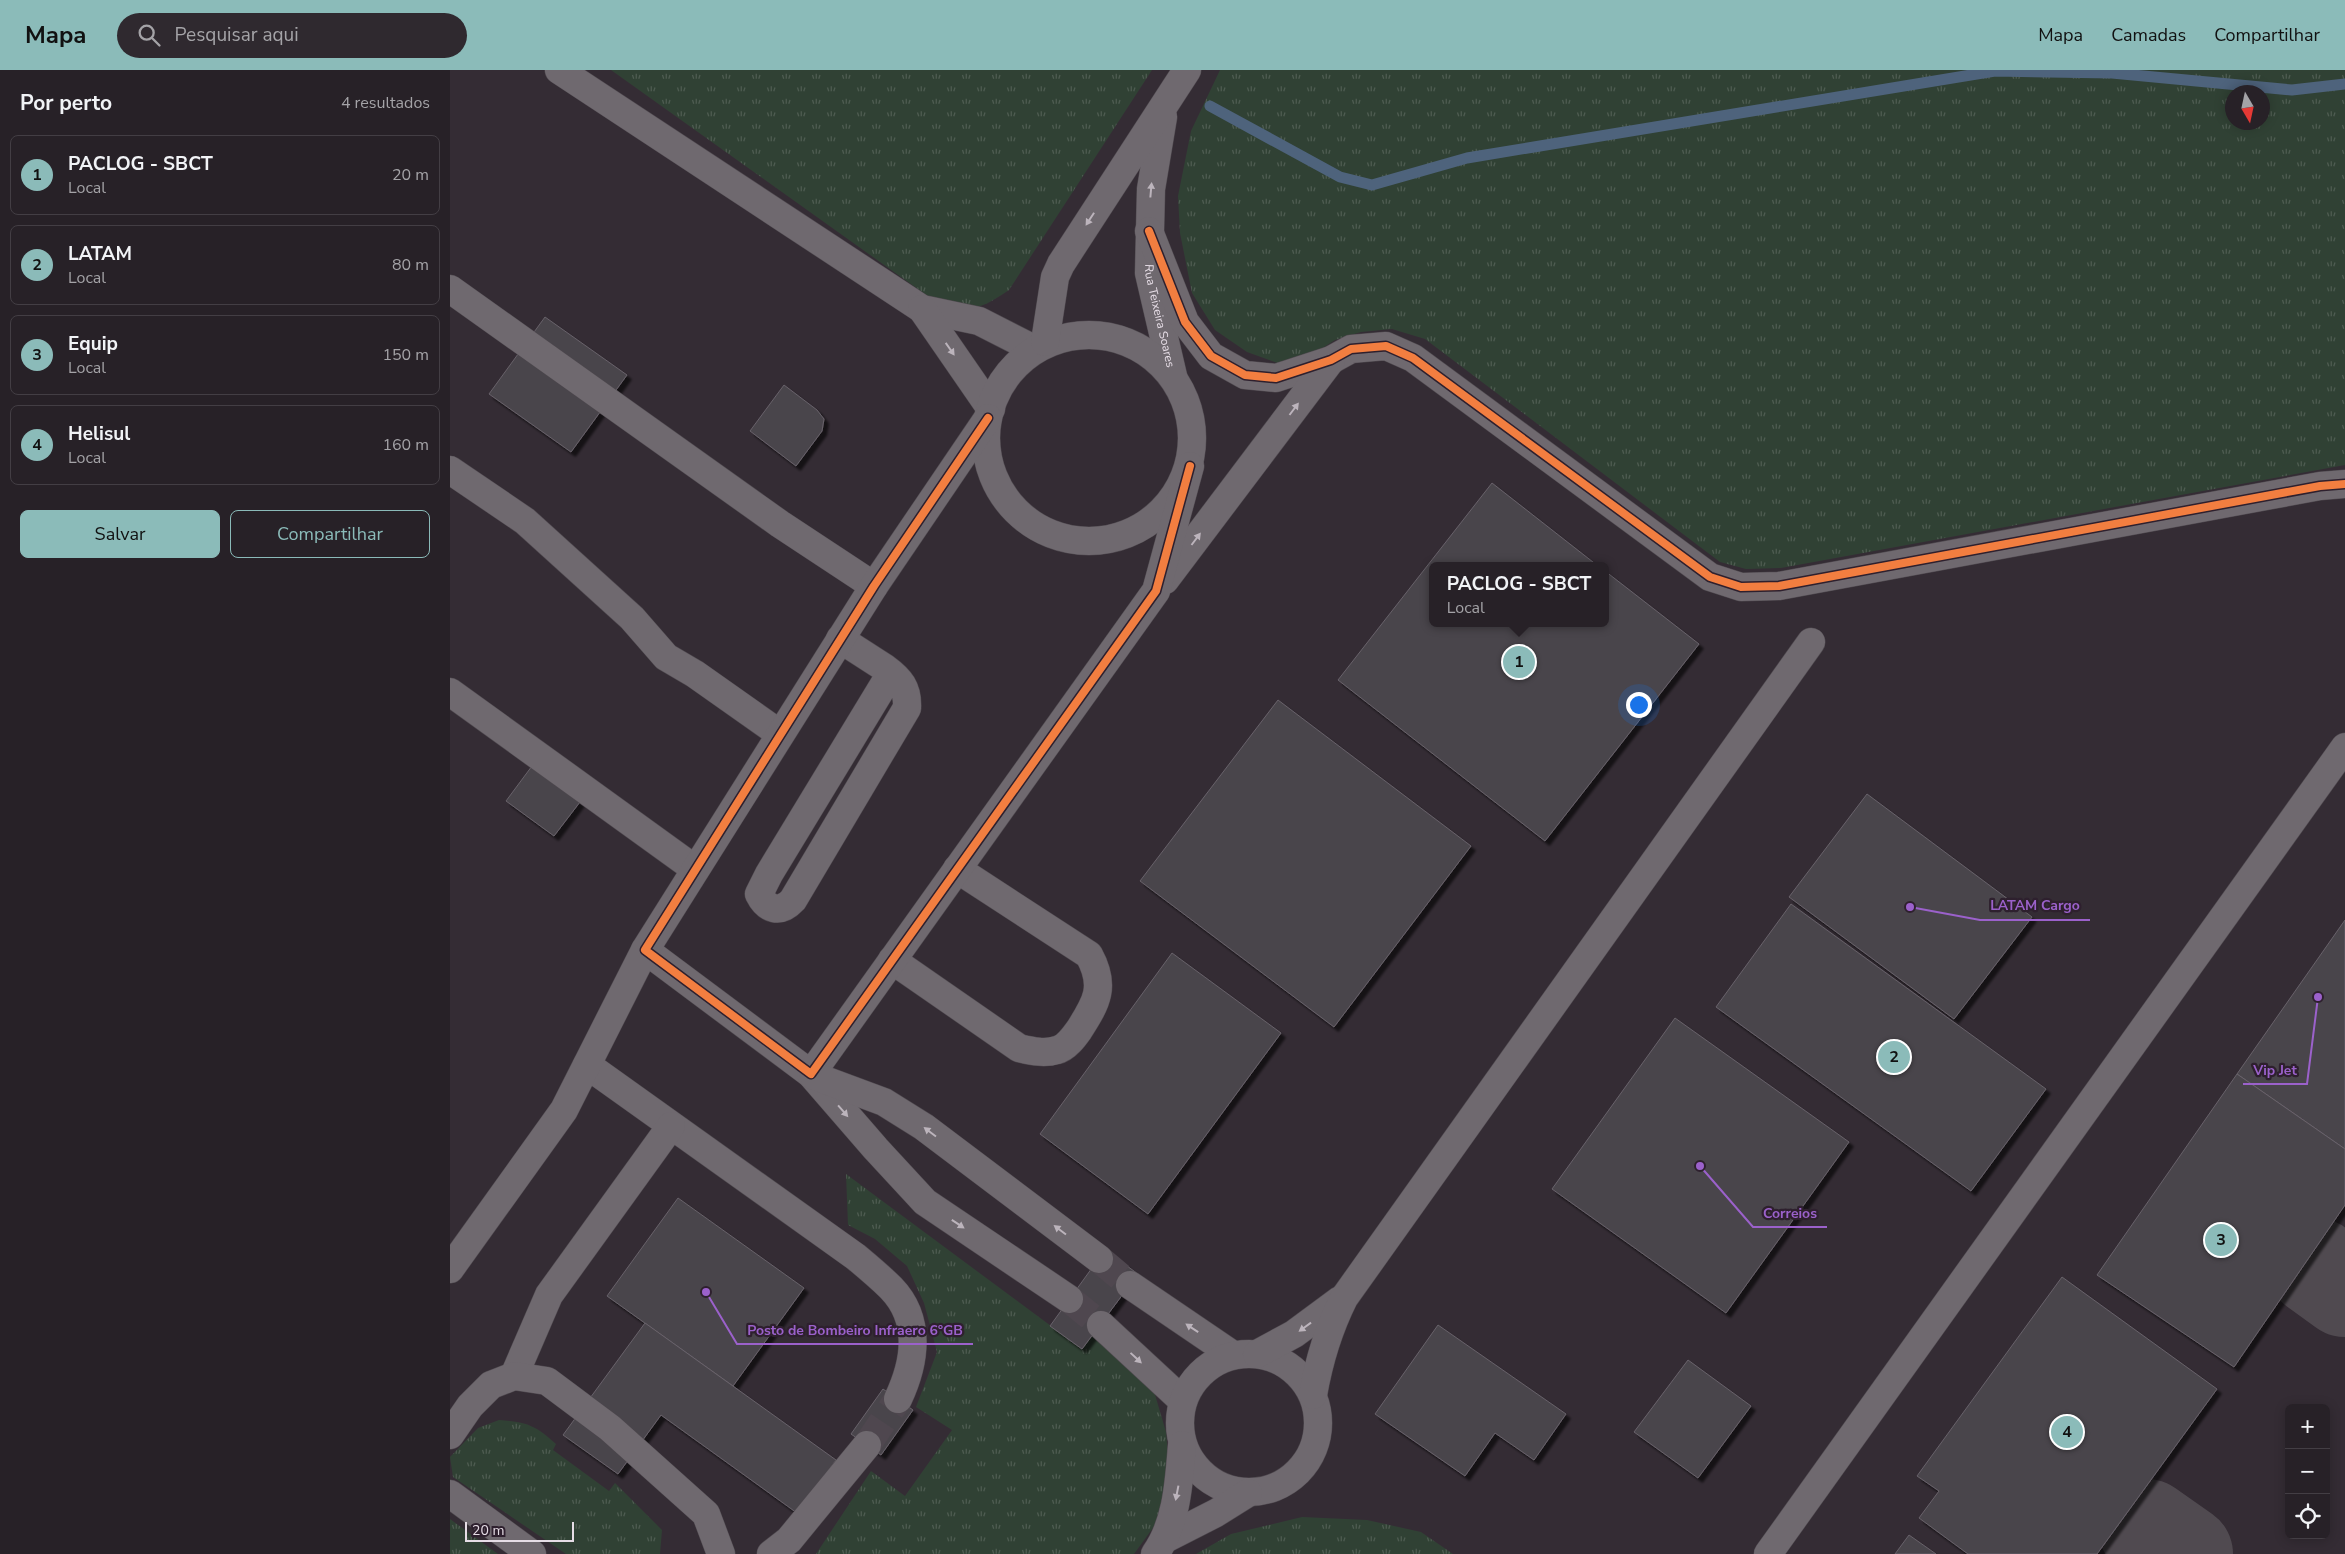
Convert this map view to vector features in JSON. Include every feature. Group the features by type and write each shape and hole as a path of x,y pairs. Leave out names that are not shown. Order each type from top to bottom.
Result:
{"street":[{"path":"559,70 922,309 979,321 1038,345"},
{"name":"Rua Teixeira Soares","path":"1038,345 1055,277 1061,264 1187,70"},
{"name":"Rua Teixeira Soares","path":"1165,106 1151,189 1149,273 1173,376"},
{"path":"1149,231 1185,322 1211,356 1245,374 1276,378 1331,360 1351,349 1386,346 1413,358 1710,577 1740,588 1779,586 2320,486 2345,484"},
{"path":"450,289 772,518 874,586"},
{"path":"922,309 990,413 986,453 997,487 1018,514 1048,534 1083,542 1118,538 1150,523 1175,498 1190,466"},
{"path":"450,1270 564,1110 644,950 874,586 990,413 1001,386 1038,345 1056,338 1085,335 1118,339 1149,353 1173,376 1188,404 1194,435 1190,466 1156,591"},
{"path":"811,1074 1156,591 1331,360"},
{"path":"450,470 525,521 632,618 666,657 695,674 780,734"},
{"path":"840,639 891,673 899,679 906,691 907,708 793,900 778,910 769,908 759,894 769,874 891,673"},
{"path":"1313,1395 1320,1357 1329,1329 1344,1298 1812,642"},
{"path":"450,692 695,869"},
{"path":"1768,1554 2345,747"},
{"path":"892,960 1019,1048 1040,1053 1059,1050 1072,1039 1095,1005 1098,986 1097,970 1089,955 957,870"},
{"path":"644,950 811,1074 876,1150 925,1202 1070,1299"},
{"path":"587,1065 856,1257 892,1288 903,1304 913,1335 913,1356 908,1377 898,1399"},
{"path":"811,1074 884,1102 924,1127 1099,1259"},
{"path":"514,1376 549,1295 671,1126"},
{"path":"1130,1285 1245,1354 1280,1361 1300,1375 1313,1395 1319,1419 1316,1442 1306,1463 1290,1480 1270,1490 1248,1493 1227,1490 1207,1479 1192,1464 1182,1445"},
{"path":"1160,1547 1180,1480 1182,1445 1179,1423 1183,1401 1194,1381 1211,1365 1245,1354 1294,1334 1344,1298"},
{"path":"1100,1325 1183,1401"},
{"path":"450,1435 470,1406 492,1385 514,1376 547,1381 610,1428 706,1514 721,1554"},
{"path":"771,1554 789,1540 867,1445"},
{"path":"1160,1547 1248,1493"},
{"path":"450,1494 532,1554"}],"green space":[{"path":"611,70 1152,70 1009,290 978,307 963,309 943,307"},
{"path":"1220,70 2345,70 2345,465 1781,568 1746,569 1720,562 1425,339 1392,329 1361,332 1335,340 1304,360 1280,364 1247,352 1215,330 1192,293 1180,233 1178,196 1191,131"},
{"path":"846,1174 1082,1349 1096,1331 1151,1381 1166,1432 1171,1491 1158,1521 1134,1554 816,1554 871,1471 905,1496 952,1430 916,1407 937,1352 924,1303 907,1266 875,1239 848,1225"},
{"path":"499,1420 524,1423 536,1429 556,1444 553,1450 609,1491 615,1483 662,1530 660,1554 566,1554 453,1477 450,1457 478,1428"},
{"path":"1302,1517 1367,1520 1421,1532 1453,1554 1196,1554 1231,1534"},
{"path":"450,1519 498,1554 450,1554"}],"building":[{"path":"545,317 627,375 571,452 489,394"},
{"path":"784,385 817,410 824,419 822,431 796,466 750,431"},
{"path":"1492,483 1593,562 1430,562"},
{"path":"1429,564 1429,627 1609,627 1609,574 1699,644 1545,841 1338,680"},
{"path":"1278,700 1471,846 1334,1027 1140,881"},
{"path":"532,766 580,802 554,836 506,801"},
{"path":"1867,794 2032,917 1954,1019 1789,897"},
{"path":"1791,904 2046,1089 1971,1191 1716,1007"},
{"path":"2345,920 2345,1149 2237,1074"},
{"path":"1172,953 1281,1033 1148,1214 1040,1134"},
{"path":"1675,1018 1849,1142 1726,1313 1552,1189"},
{"path":"2237,1074 2345,1149 2345,1205 2234,1367 2097,1275"},
{"path":"678,1198 804,1288 733,1386 607,1296"},
{"path":"1105,1250 1138,1274 1082,1349 1050,1326"},
{"path":"2062,1277 2217,1389 2097,1554 1968,1554 1919,1518 1939,1491 1917,1476"},
{"path":"645,1323 836,1460 797,1513 661,1415 618,1474 563,1435"},
{"path":"1438,1325 1566,1414 1534,1460 1495,1433 1465,1476 1375,1414"},
{"path":"1688,1360 1751,1406 1698,1478 1634,1432"},
{"path":"883,1389 913,1410 881,1455 851,1434"},
{"path":"1909,1535 1936,1554 1895,1554"}],"waterway":[{"path":"1210,106 1340,177 1372,185 1467,158 1995,71 2112,73 2292,90 2345,84"}],"taxiway":[{"path":"2316,1267 2345,1288"},
{"path":"2147,1528 2184,1554"}],"tunnel":[{"path":"1099,1259 1130,1285"},
{"path":"1069,1299 1101,1325"},
{"path":"867,1445 898,1399"}],"cycle path":[{"path":"1149,231 1185,322 1211,356 1245,375 1276,378 1331,360 1351,349 1386,346 1413,358 1710,577 1741,587 1779,586 2320,486 2345,484"},
{"path":"988,418 874,586 645,950 811,1074 1156,591 1190,466"}],"place":[{"name":"PACLOG - SBCT","path":"1519,662"},
{"name":"LATAM Cargo","path":"1910,907"},
{"name":"Vip Jet","path":"2318,997"},
{"name":"LATAM","path":"1894,1057"},
{"name":"Correios","path":"1700,1166"},
{"name":"Equip","path":"2221,1240"},
{"name":"Posto de Bombeiro Infraero 6ºGB","path":"706,1292"},
{"name":"Helisul","path":"2067,1432"}]}
